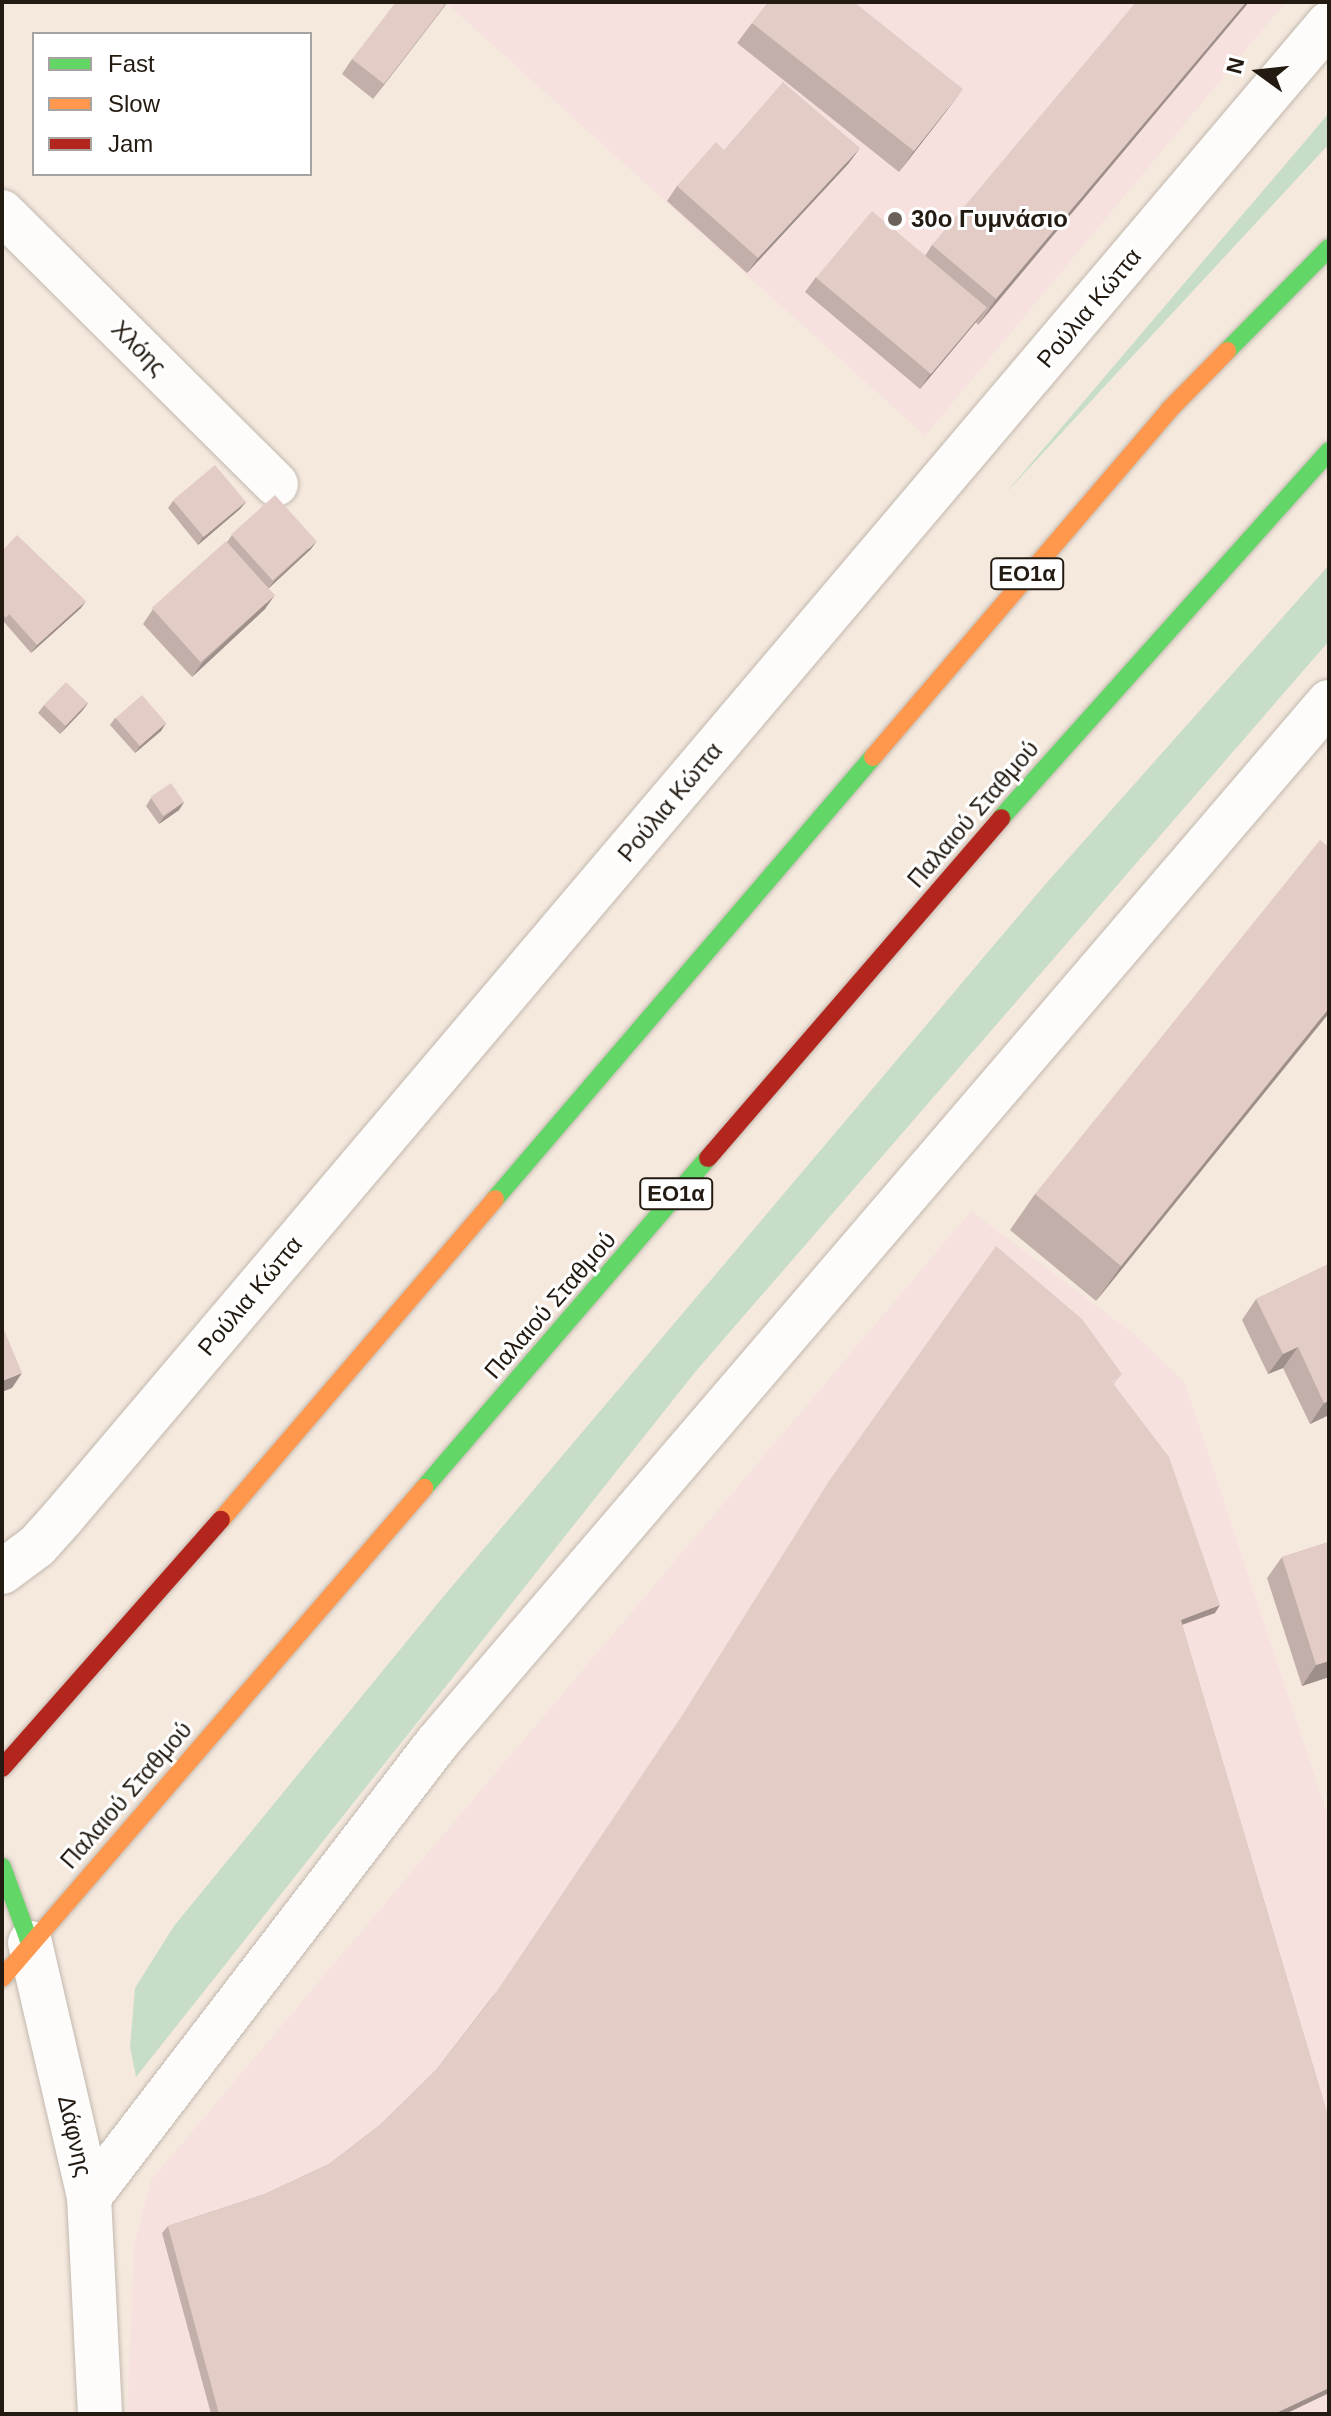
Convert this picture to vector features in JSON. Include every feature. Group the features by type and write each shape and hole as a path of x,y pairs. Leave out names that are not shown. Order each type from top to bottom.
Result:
{"main road":[{"name":"ΕΟ1α","path":"2,1768 198,1546 1169,410 1329,248"},
{"name":"Παλαιού Σταθμού","path":"2,1978 1105,697 1329,451"},
{"name":"Δάφνης","path":"2,1867 30,1943"}],"street":[{"name":"Ρούλια Κώττα","path":"2,1572 37,1546 63,1517 1329,23"},
{"name":"Χλόης","path":"2,212 276,484"},
{"path":"89,2197 437,1743 1329,702"},
{"name":"Δάφνης","path":"30,1943 89,2197 100,2414"}],"shaded area":[{"name":"30ο Γυμνάσιο","path":"445,2 1286,2 925,436"},
{"path":"971,1211 1139,1338 1185,1383 1329,1820 1329,2414 127,2414 134,2246 151,2180"}],"green space":[{"path":"1329,113 1329,144 1005,494"},
{"path":"1329,565 1329,641 696,1371 136,2077 130,2047 135,1988 174,1926 443,1597 1043,887"}],"building":[{"path":"396,2 447,2 384,84 352,59"},
{"path":"768,2 854,2 963,89 914,151 752,23"},
{"path":"1136,2 1246,2 996,299 932,245"},
{"path":"783,82 860,148 758,258 677,186 716,142 724,150"},
{"path":"872,211 987,307 931,374 816,278"},
{"path":"215,465 246,502 204,537 173,500"},
{"path":"275,495 316,541 273,581 231,534"},
{"path":"17,535 86,601 37,645 9,614 6,618 2,614 2,551"},
{"path":"226,541 275,595 201,662 152,608"},
{"path":"66,682 88,703 65,726 44,705"},
{"path":"142,695 166,723 140,746 116,718"},
{"path":"171,783 184,802 163,816 150,797"},
{"path":"1320,840 1329,847 1329,1008 1121,1266 1035,1194"},
{"path":"996,1246 1082,1319 1122,1374 1112,1382 1169,1457 1220,1605 1181,1620 1329,2112 1329,2388 1274,2414 219,2414 168,2226 265,2194 329,2164 380,2125 436,2070 495,1994 683,1714 829,1481"},
{"path":"1329,1264 1329,1401 1324,1403 1298,1347 1283,1354 1256,1299"},
{"path":"2,1325 22,1373 2,1381"},
{"path":"1329,1542 1329,1661 1316,1665 1282,1557"}],"traffic: fast":[{"path":"1227,351 1329,248"},
{"path":"1001,818 1329,451"},
{"path":"495,1199 873,757"},
{"path":"424,1488 708,1158"},
{"path":"2,1867 30,1943"}],"traffic: slow":[{"path":"873,757 1169,410 1227,351"},
{"path":"221,1520 495,1199"},
{"path":"2,1978 424,1488"}],"traffic: jam":[{"path":"708,1158 1001,818"},
{"path":"2,1768 221,1520"}],"place":[{"name":"30ο Γυμνάσιο","path":"895,219"}]}
